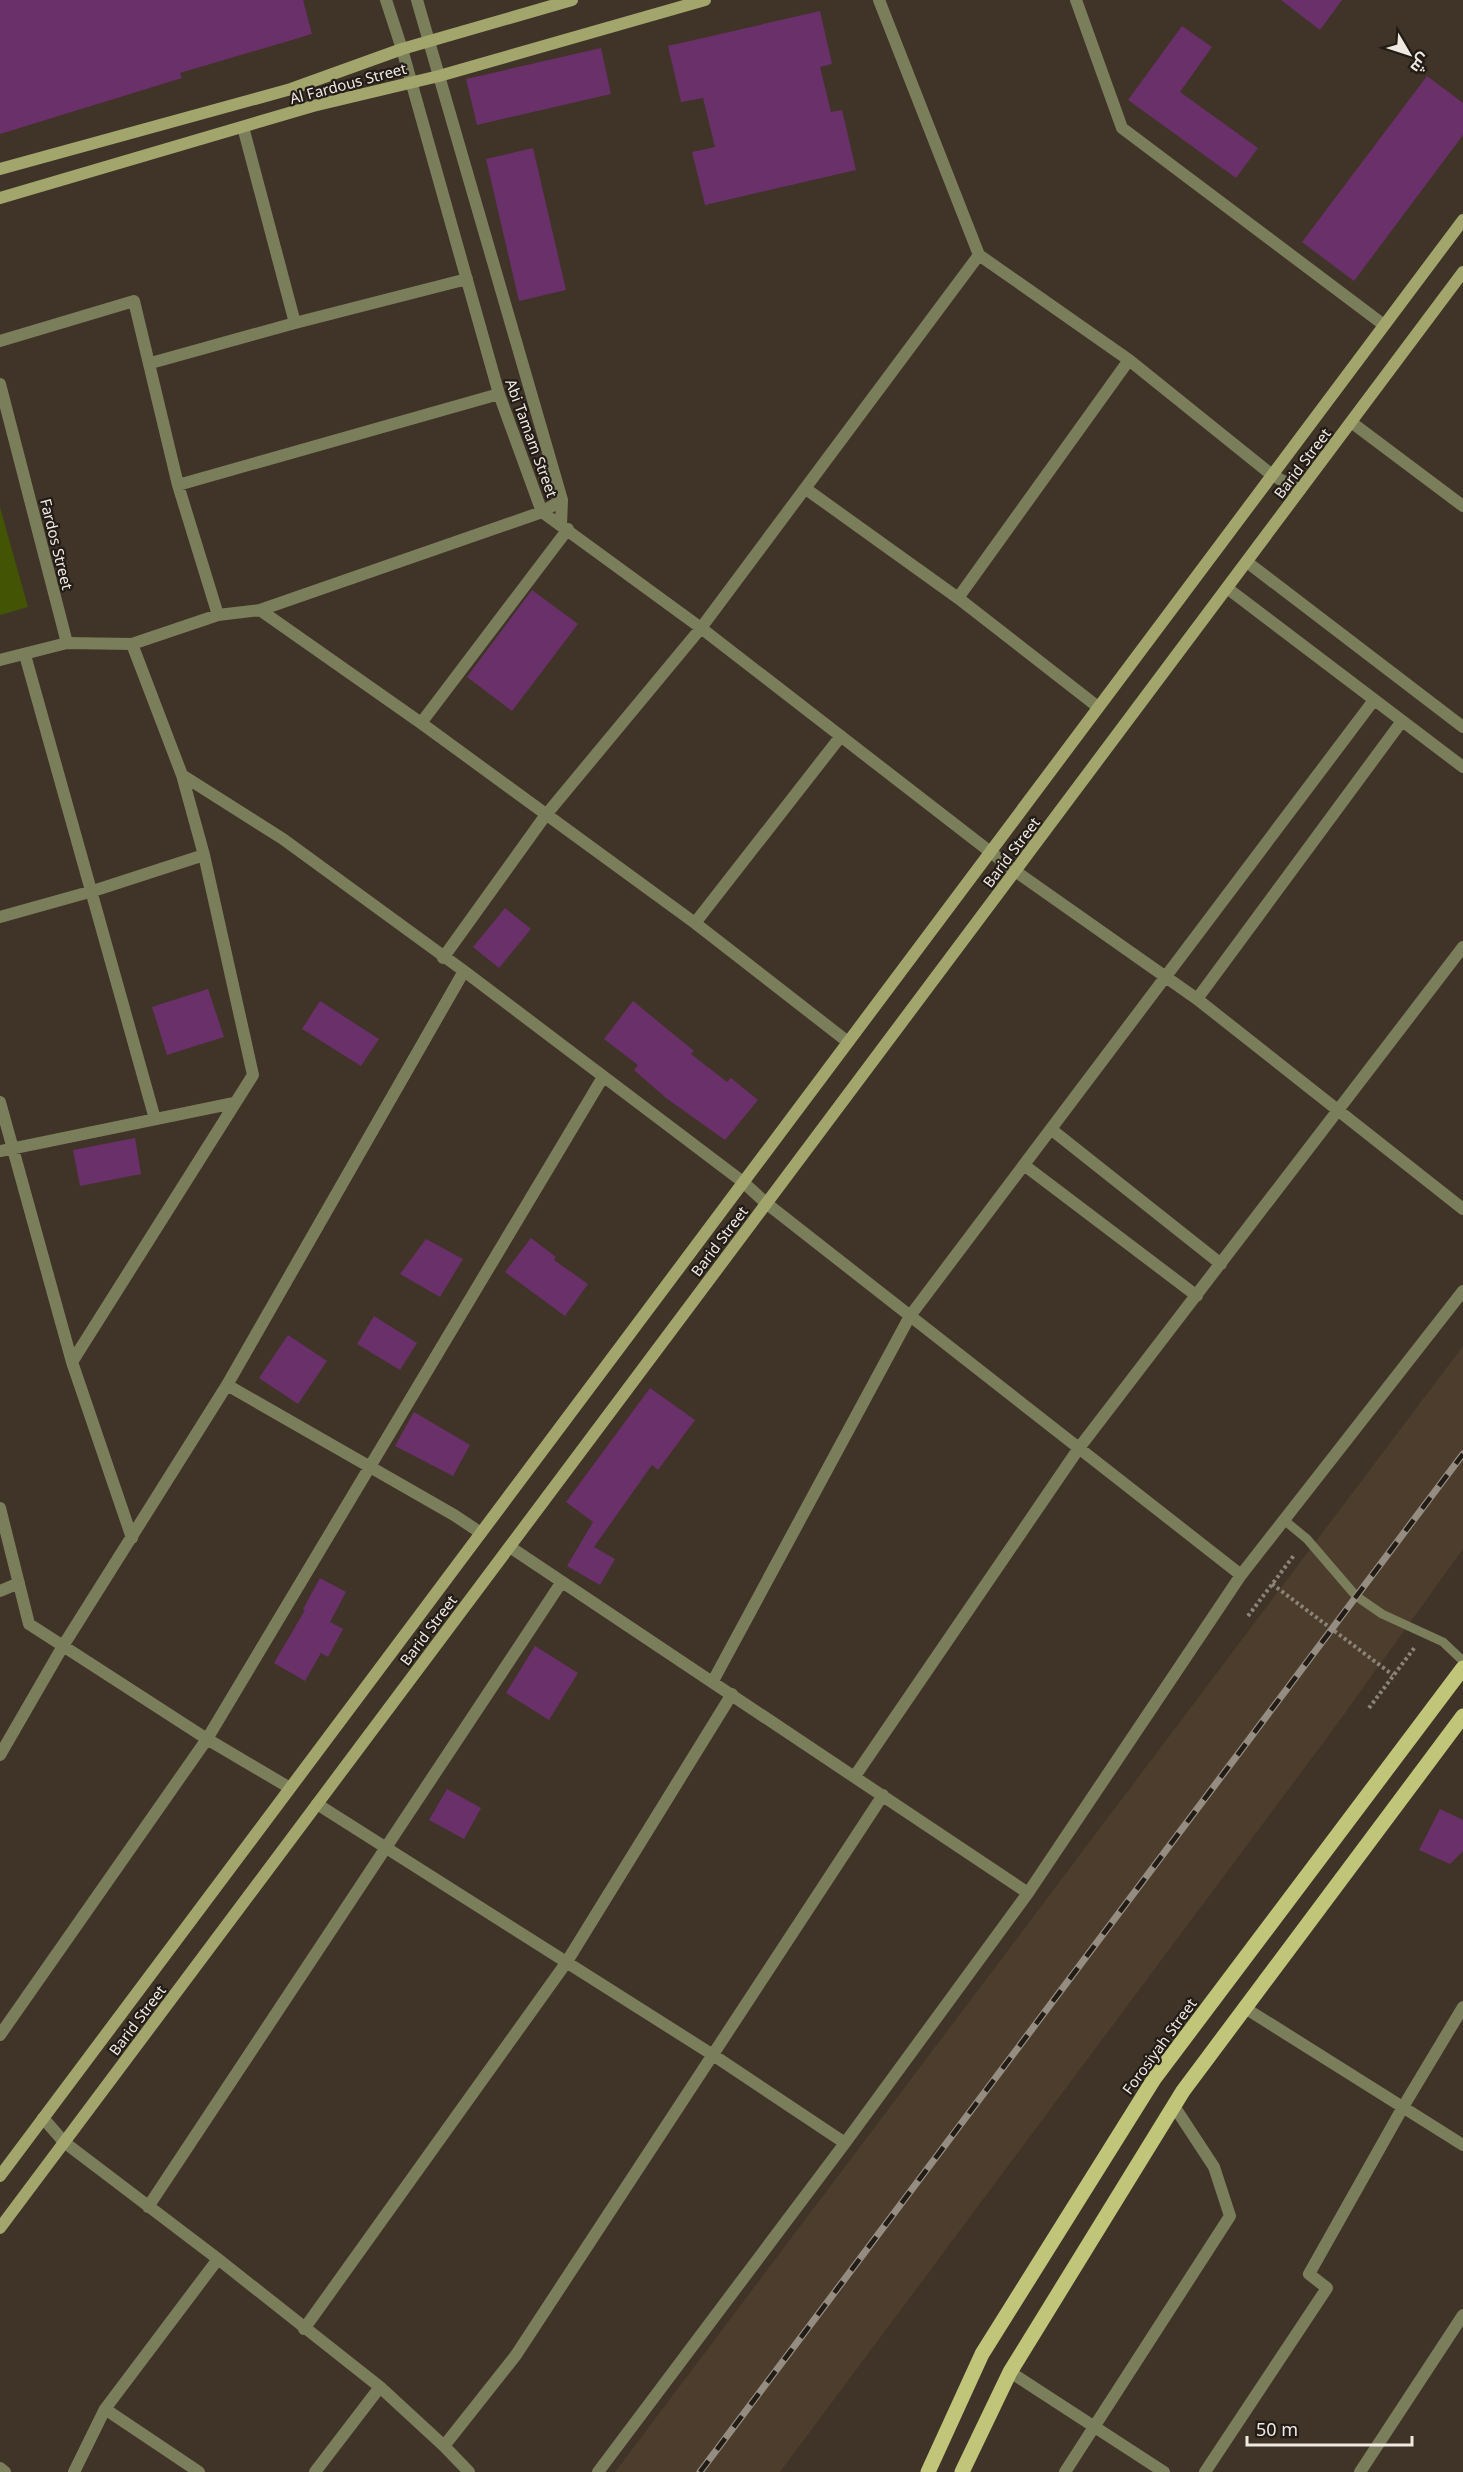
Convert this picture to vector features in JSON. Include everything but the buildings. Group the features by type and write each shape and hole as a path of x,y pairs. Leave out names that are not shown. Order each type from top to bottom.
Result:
{"main road":[{"name":"Al Fardous Street","path":"0,169 291,89 402,49 572,0"},
{"name":"Al Fardous Street","path":"0,198 243,127 411,81 439,76 705,0"},
{"name":"Barid Street","path":"0,2176 1463,220"},
{"name":"Barid Street","path":"0,2228 1463,272"},
{"name":"Forosiyah Street","path":"928,2472 982,2354 1154,2079 1463,1668"},
{"path":"962,2472 1010,2372 1174,2106 1463,1716"}],"street":[{"name":"Abi Tamam Street","path":"386,0 402,49 499,394 542,512 565,527"},
{"name":"Abi Tamam Street","path":"417,0 562,500 565,527"},
{"path":"879,0 979,255 1129,360 1272,475 1300,490"},
{"path":"1076,0 1122,128 1384,325"},
{"path":"243,127 295,323"},
{"path":"443,958 545,816 701,628 979,255"},
{"path":"151,363 466,279"},
{"path":"0,341 134,301 151,363 178,486 219,615"},
{"path":"958,598 1129,360"},
{"name":"Fardos Street","path":"0,384 67,644"},
{"path":"178,486 499,394"},
{"path":"1351,422 1463,506"},
{"path":"806,489 958,598 1098,707"},
{"path":"0,660 67,644 132,644 219,615 260,610 542,512 562,500"},
{"path":"421,723 565,527 701,628 1015,871 1197,999 1463,1209"},
{"path":"1247,562 1463,727"},
{"path":"1227,588 1463,768"},
{"path":"260,610 421,723 545,816 695,923 848,1042"},
{"path":"72,1362 253,1075 204,855 182,775 132,644"},
{"path":"25,655 93,891 155,1119"},
{"path":"713,1681 910,1316 1374,700"},
{"path":"1197,999 1402,721"},
{"path":"695,923 841,736"},
{"path":"182,775 283,839 443,958 464,971 743,1182 766,1203 1240,1575"},
{"path":"0,916 93,891 204,855"},
{"path":"855,1776 1079,1448 1463,947"},
{"path":"0,1755 4,1738 227,1385 464,971"},
{"path":"0,2035 207,1739 603,1077"},
{"path":"0,1102 6,1150 72,1362 132,1538"},
{"path":"6,1150 234,1103"},
{"path":"1052,1130 1221,1264"},
{"path":"1024,1166 1197,1296"},
{"path":"598,2472 845,2144 1028,1893 1240,1575 1463,1291"},
{"path":"227,1385 481,1533"},
{"path":"0,1508 29,1624 207,1739 290,1788"},
{"path":"510,1547 1028,1893"},
{"path":"0,1591 19,1583"},
{"path":"148,2207 561,1583"},
{"path":"304,2329 566,1962 732,1694"},
{"path":"444,2446 516,2355 883,1795"},
{"path":"317,1804 713,2055 845,2144"},
{"path":"1205,2472 1328,2288 1309,2274 1463,2007"},
{"path":"1245,2008 1463,2145"},
{"path":"1065,2472 1230,2216 1214,2167 1174,2106"},
{"path":"43,2118 64,2142 218,2259 380,2387 469,2472"},
{"path":"74,2472 105,2409 218,2259"},
{"path":"1360,2472 1463,2315"},
{"path":"1010,2372 1164,2472"},
{"path":"315,2472 380,2387"},
{"path":"105,2409 199,2472"},
{"path":"0,2468 5,2472"}],"lane":[{"path":"1284,1520 1307,1539 1356,1596 1382,1614 1443,1642 1463,1660"}],"path":[{"path":"1248,1616 1295,1554"},
{"path":"1272,1584 1393,1676"},
{"path":"1369,1708 1414,1647"}],"shaded area":[{"path":"1463,1346 1463,1549 1332,1731 780,2472 615,2472"}],"green space":[{"path":"0,507 28,607 0,615"}],"railway":[{"path":"700,2472 1463,1454"}]}
